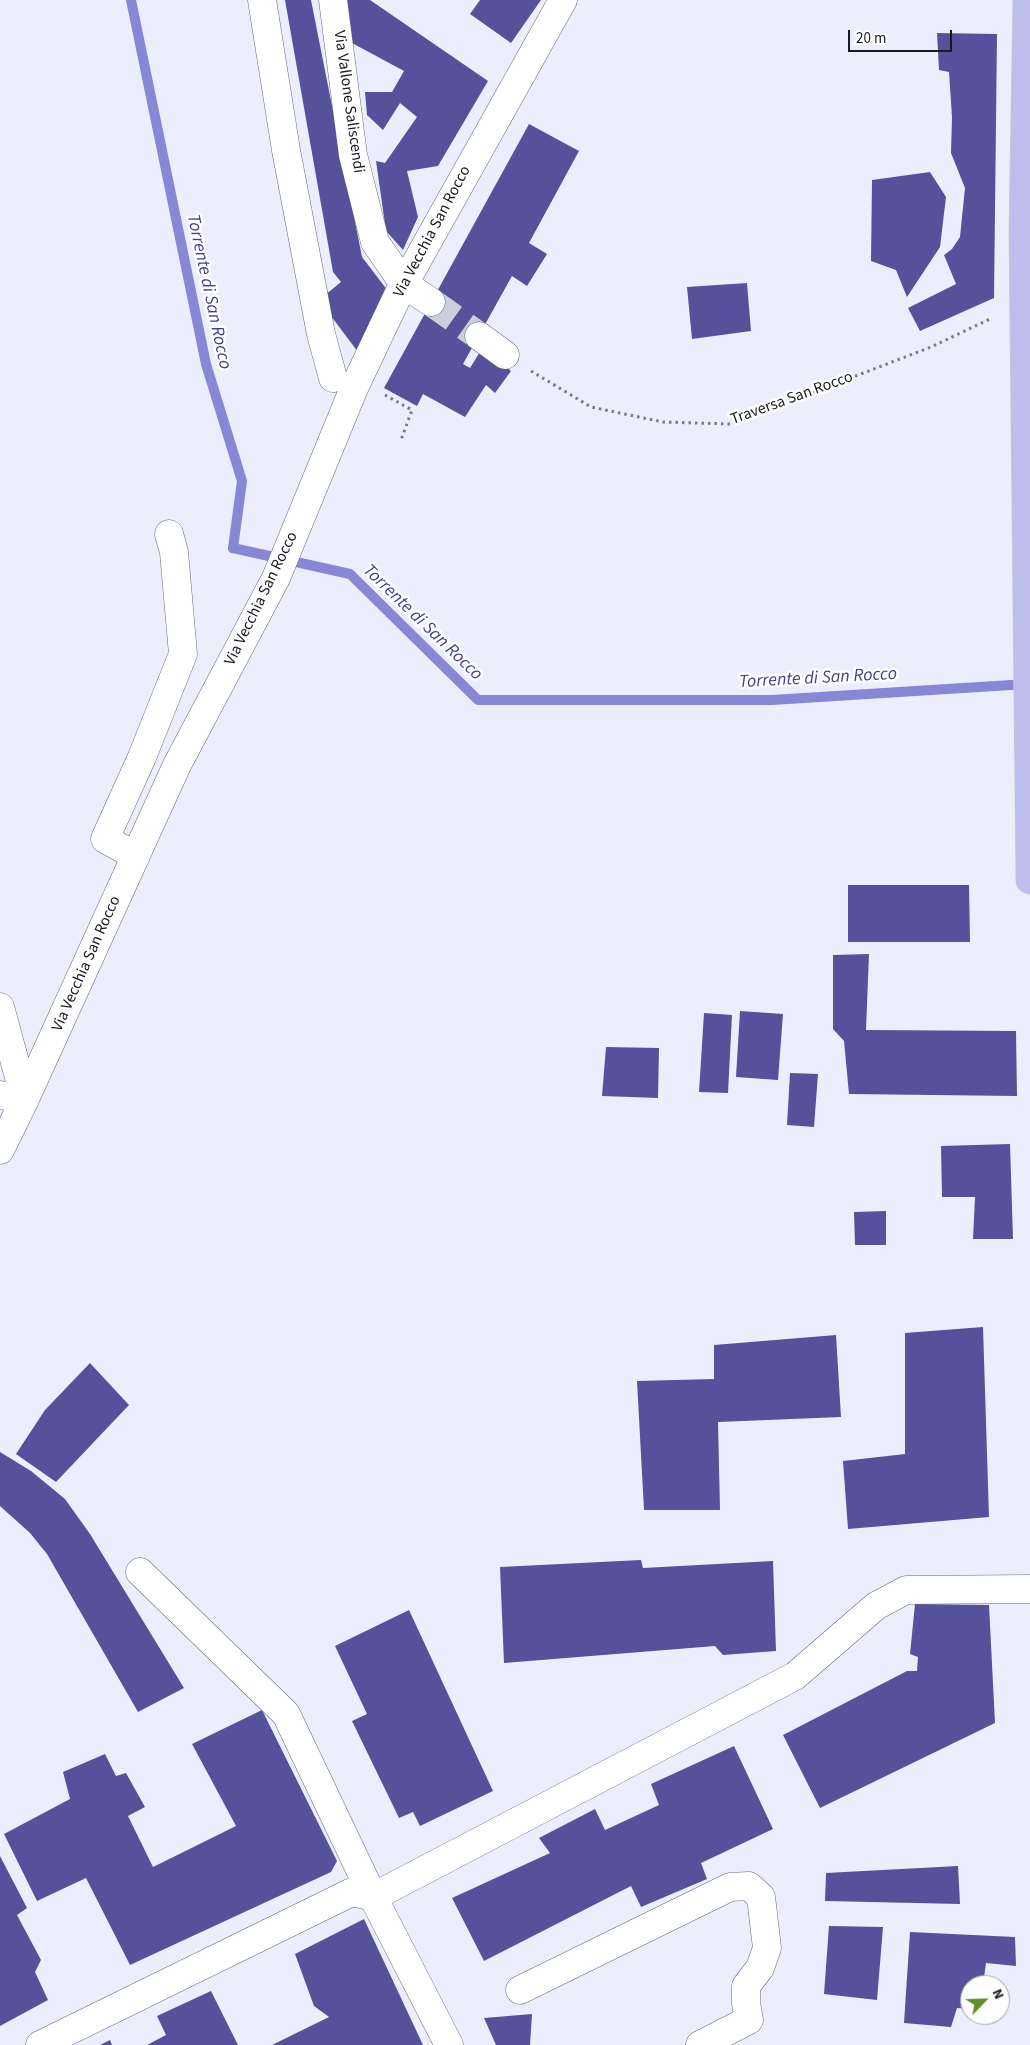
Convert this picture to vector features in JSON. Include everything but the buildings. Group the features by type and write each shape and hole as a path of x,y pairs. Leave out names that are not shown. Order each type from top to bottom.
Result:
{"main road":[{"path":"1027,0 1027,303 1025,363 1030,880"}],"street":[{"path":"262,0 286,150 321,334 355,386"},
{"name":"Via Vallone Saliscendi","path":"333,0 355,165 375,242 404,284"},
{"name":"Via Vecchia San Rocco","path":"0,1150 13,1097 136,856 177,765 276,578 355,386 404,284 563,0"},
{"path":"404,284 431,302"},
{"path":"479,336 505,355"},
{"path":"136,856 105,839 142,757 183,654 174,552 169,534"},
{"path":"0,1007 13,1097"},
{"path":"140,1572 286,1714 373,1896 449,2045"},
{"path":"40,2045 352,1892 373,1896 794,1676 876,1606 906,1590 1030,1589"},
{"path":"520,1990 730,1887 749,1886 761,1897 767,1948 760,1968 746,1986 749,2020 700,2045"}],"path":[{"name":"Traversa San Rocco","path":"505,355 591,407 663,422 731,424 932,347 1027,303"},
{"path":"355,386 412,410 400,440"}],"waterway":[{"name":"Torrente di San Rocco","path":"131,0 206,364 242,481 233,548 350,574 478,700 772,700 1027,684"}],"tunnel":[{"path":"431,302 479,336"}]}
